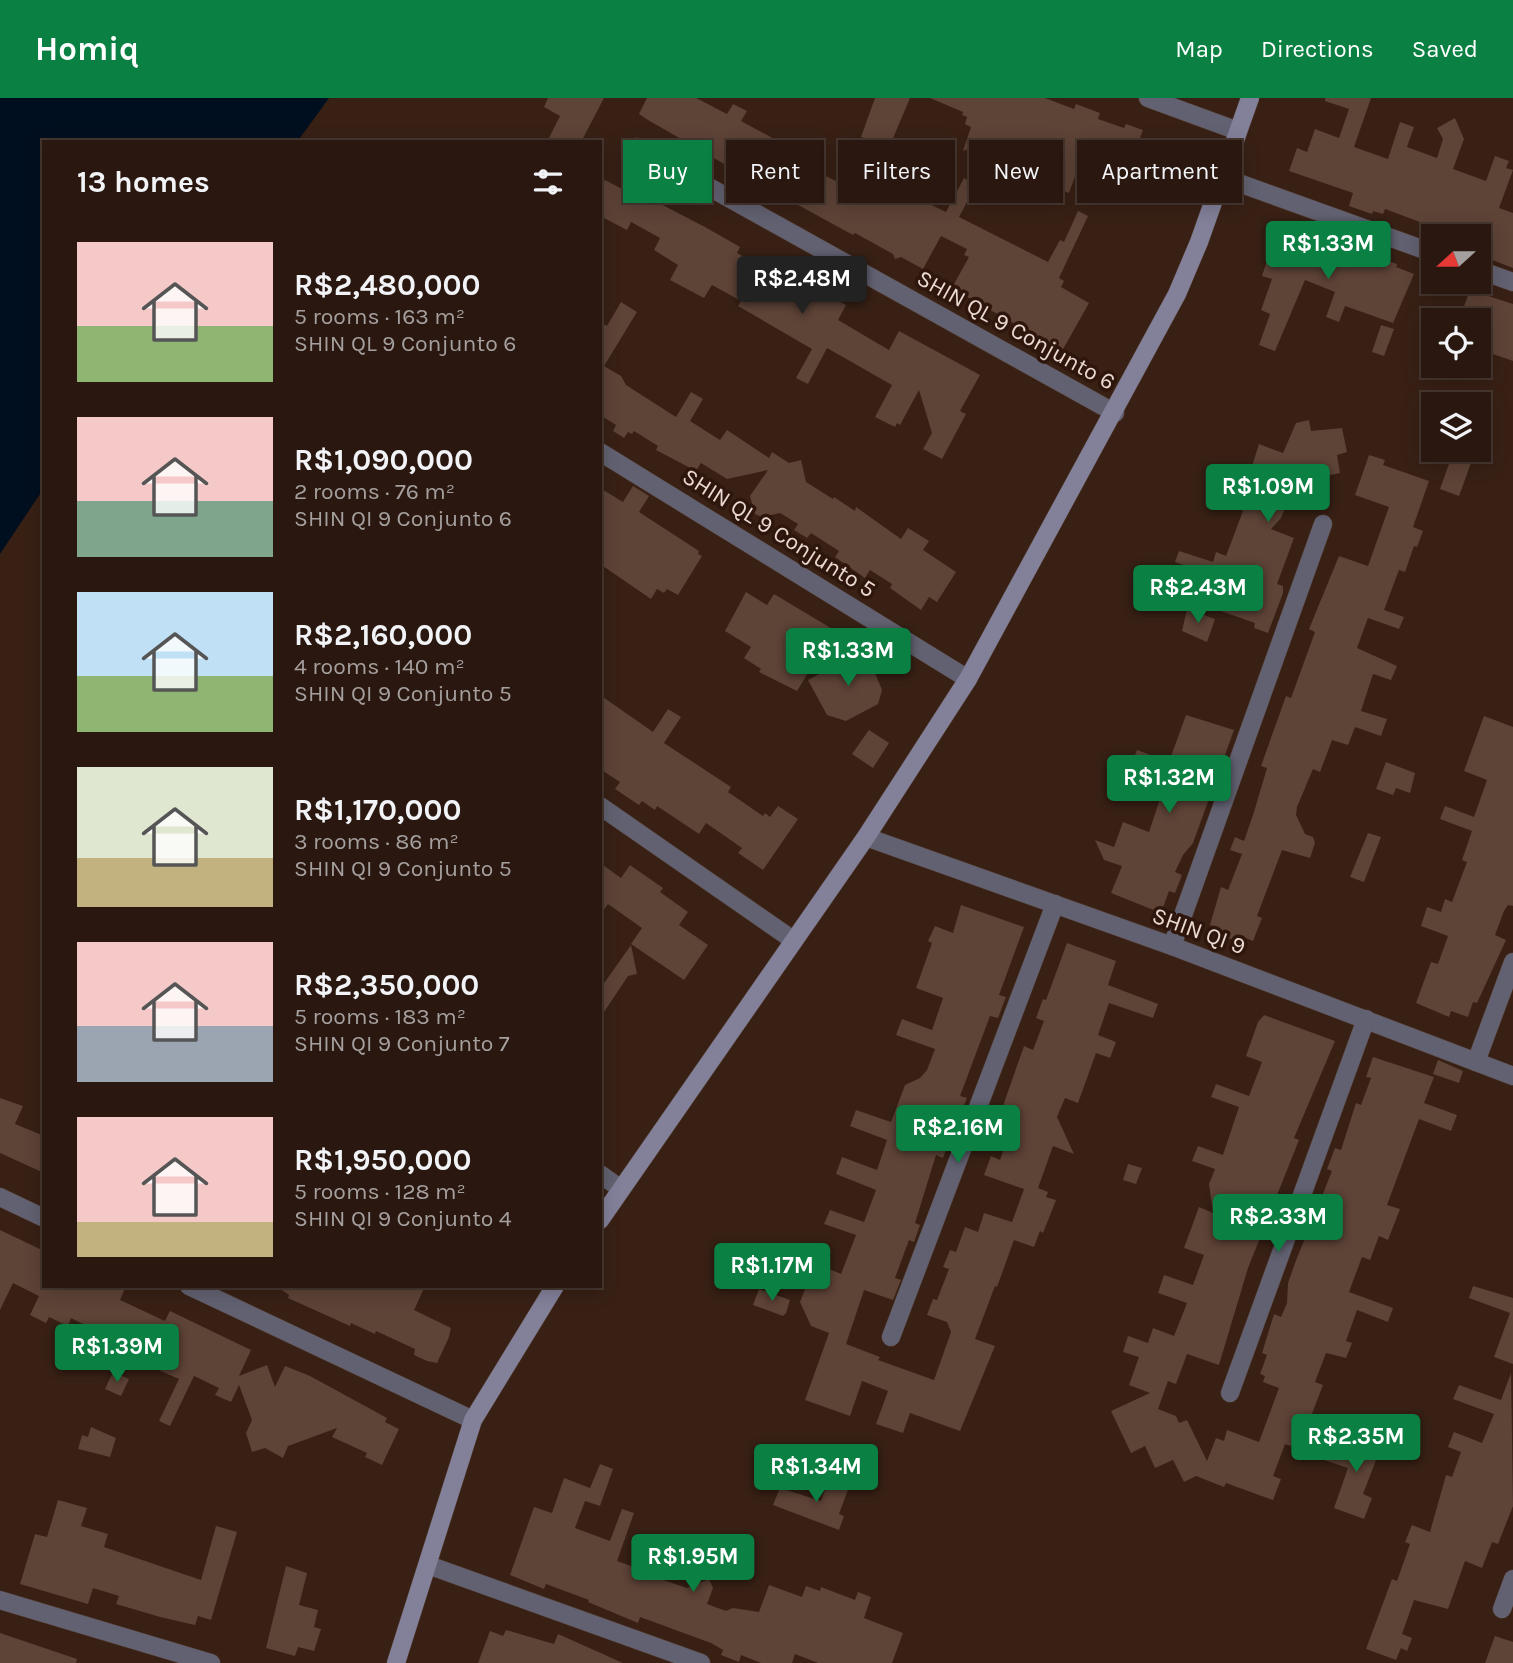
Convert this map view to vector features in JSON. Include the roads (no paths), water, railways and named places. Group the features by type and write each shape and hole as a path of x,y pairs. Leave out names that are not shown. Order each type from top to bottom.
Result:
{"street":[{"path":"1148,98 1238,131"},
{"path":"1235,140 1250,98"},
{"path":"1242,184 1421,249"},
{"name":"SHIN QL 9 Conjunto 6","path":"712,189 1115,413"},
{"path":"602,1217 866,837 968,679 1115,413 1177,294 1212,203"},
{"path":"1491,274 1513,282"},
{"name":"SHIN QL 9 Conjunto 5","path":"602,453 968,679"},
{"path":"1172,946 1323,524"},
{"path":"602,807 793,940"},
{"name":"SHIN QI 9","path":"866,837 1172,946 1513,1076"},
{"path":"891,1337 1055,904"},
{"path":"1476,1062 1513,962"},
{"path":"1230,1392 1366,1019"},
{"path":"602,1175 621,1189"},
{"path":"0,1197 42,1217"},
{"path":"193,1288 473,1420"},
{"path":"397,1663 473,1420 554,1288"},
{"path":"428,1565 701,1663"},
{"path":"1502,1609 1513,1578"},
{"path":"0,1600 211,1663"}],"water":[{"path":"0,98 329,98 298,140 42,140 42,491 0,554"}]}
